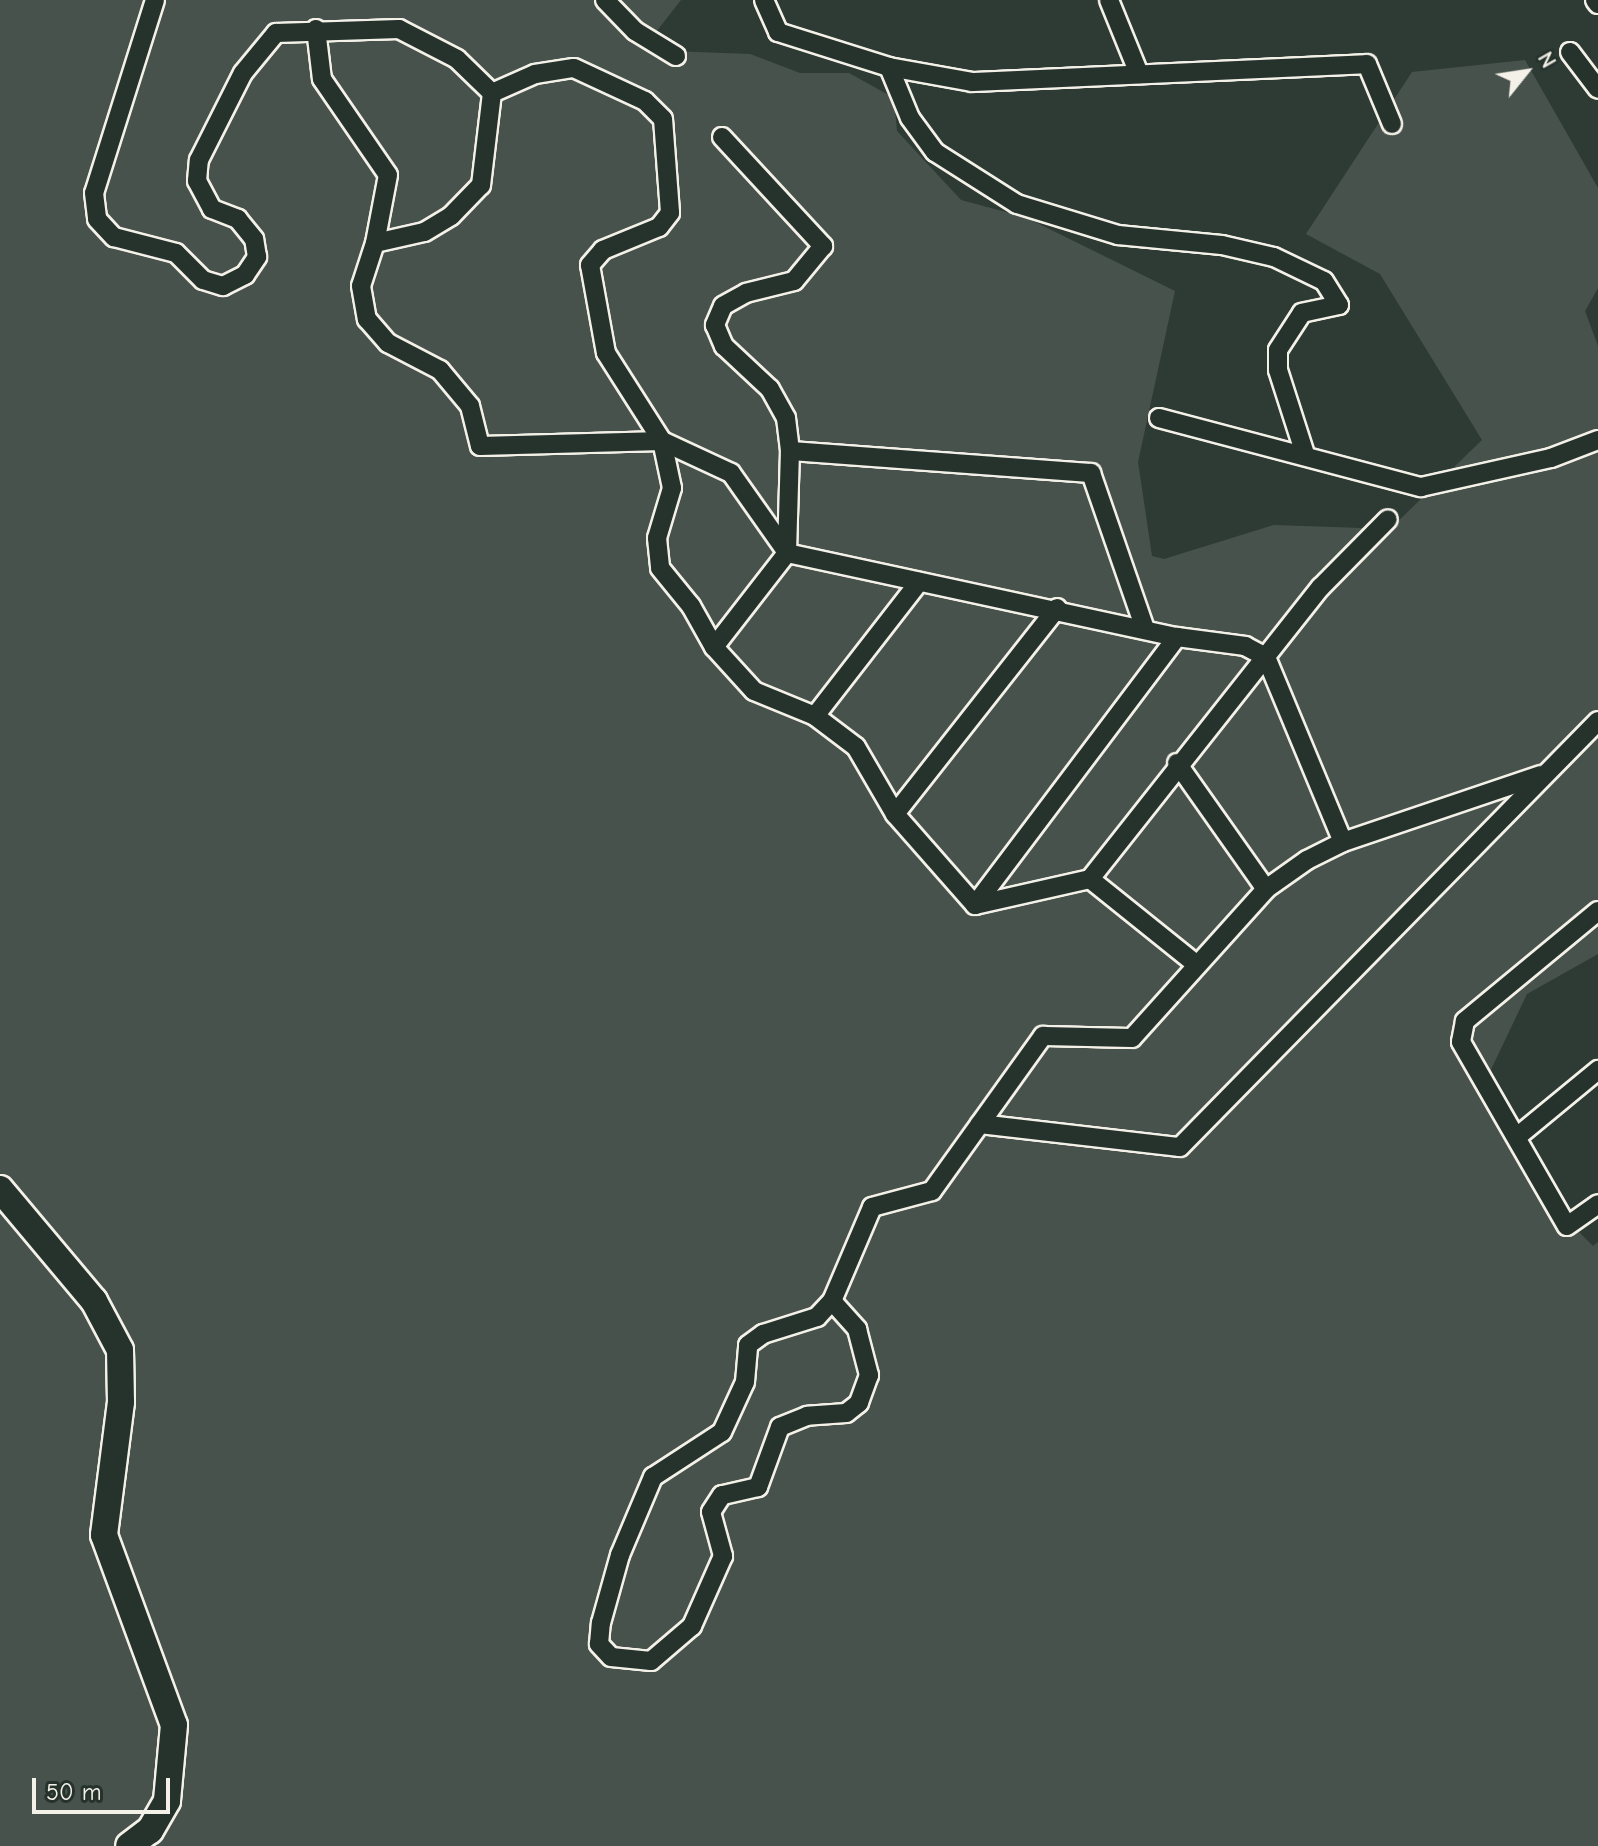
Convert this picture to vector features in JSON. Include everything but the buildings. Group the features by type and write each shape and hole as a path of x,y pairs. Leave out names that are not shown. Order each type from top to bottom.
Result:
{"street":[{"path":"155,0 94,193 97,219 114,237 176,253 203,280 223,286 245,275 257,257 254,239 238,219 212,209 197,181 199,160 259,49 276,33 316,29 410,33 457,59 492,93"},
{"path":"605,0 635,31 676,56"},
{"path":"764,0 778,32 889,67 972,82 1367,64 1392,124"},
{"path":"1109,0 1139,74"},
{"path":"316,29 322,79 388,175 375,243 361,286 367,319 388,343 440,370 470,406 480,446 662,441 731,473 774,528 787,553"},
{"path":"1570,52 1598,89"},
{"path":"889,67 910,118 935,152 1017,204 1118,235 1222,245 1274,257 1324,281 1339,305 1302,313 1278,350 1278,370 1305,454"},
{"path":"492,93 535,74 574,68 645,101 663,119 670,213 659,227 603,250 590,265 606,353 662,441 672,488 657,538 660,568 691,606 714,647 754,691 815,716 856,747 895,814 975,905"},
{"path":"375,243 424,232 451,216 481,185 492,93"},
{"path":"714,647 787,553 790,451 786,418 770,389 724,346 715,325 723,306 746,293 794,281 823,246 722,137"},
{"path":"1159,418 1421,487 1551,458 1598,440"},
{"path":"790,451 1091,473 1145,629"},
{"path":"975,905 1090,879 1177,763 1350,553 1388,519"},
{"path":"787,553 1057,608 1177,637 1245,646 1266,657 1343,842"},
{"path":"815,716 919,582"},
{"path":"895,814 1057,608"},
{"path":"975,905 1177,637"},
{"path":"980,1124 1180,1147 1541,775 1598,721"},
{"path":"1177,763 1266,889"},
{"path":"832,1301 857,1329 869,1375 859,1403 846,1413 807,1416 780,1427 758,1487 722,1495 711,1512 723,1556 692,1626 651,1661 611,1657 599,1644 601,1623 620,1555 653,1477 722,1432 745,1382 748,1345 763,1334 817,1317 832,1301 872,1207 932,1191 1043,1036 1132,1038 1266,889 1343,842 1541,775"},
{"path":"1090,879 1197,965"},
{"path":"1598,911 1465,1021 1461,1042 1518,1136 1567,1226 1598,1204"},
{"path":"1518,1136 1598,1070"},
{"path":"0,1189 94,1301 120,1350 121,1402 104,1535 174,1725 167,1801 150,1830 129,1846"}],"shaded area":[{"path":"0,0 681,0 642,50 750,54 800,73 849,73 894,98 897,131 961,200 1025,217 1175,291 1138,462 1152,556 1164,559 1274,525 1390,529 1482,440 1380,274 1306,234 1412,72 1525,60 1598,188 1598,288 1585,311 1598,346 1598,954 1527,994 1486,1080 1561,1214 1593,1246 1598,1242 1598,1846 0,1846"}]}
